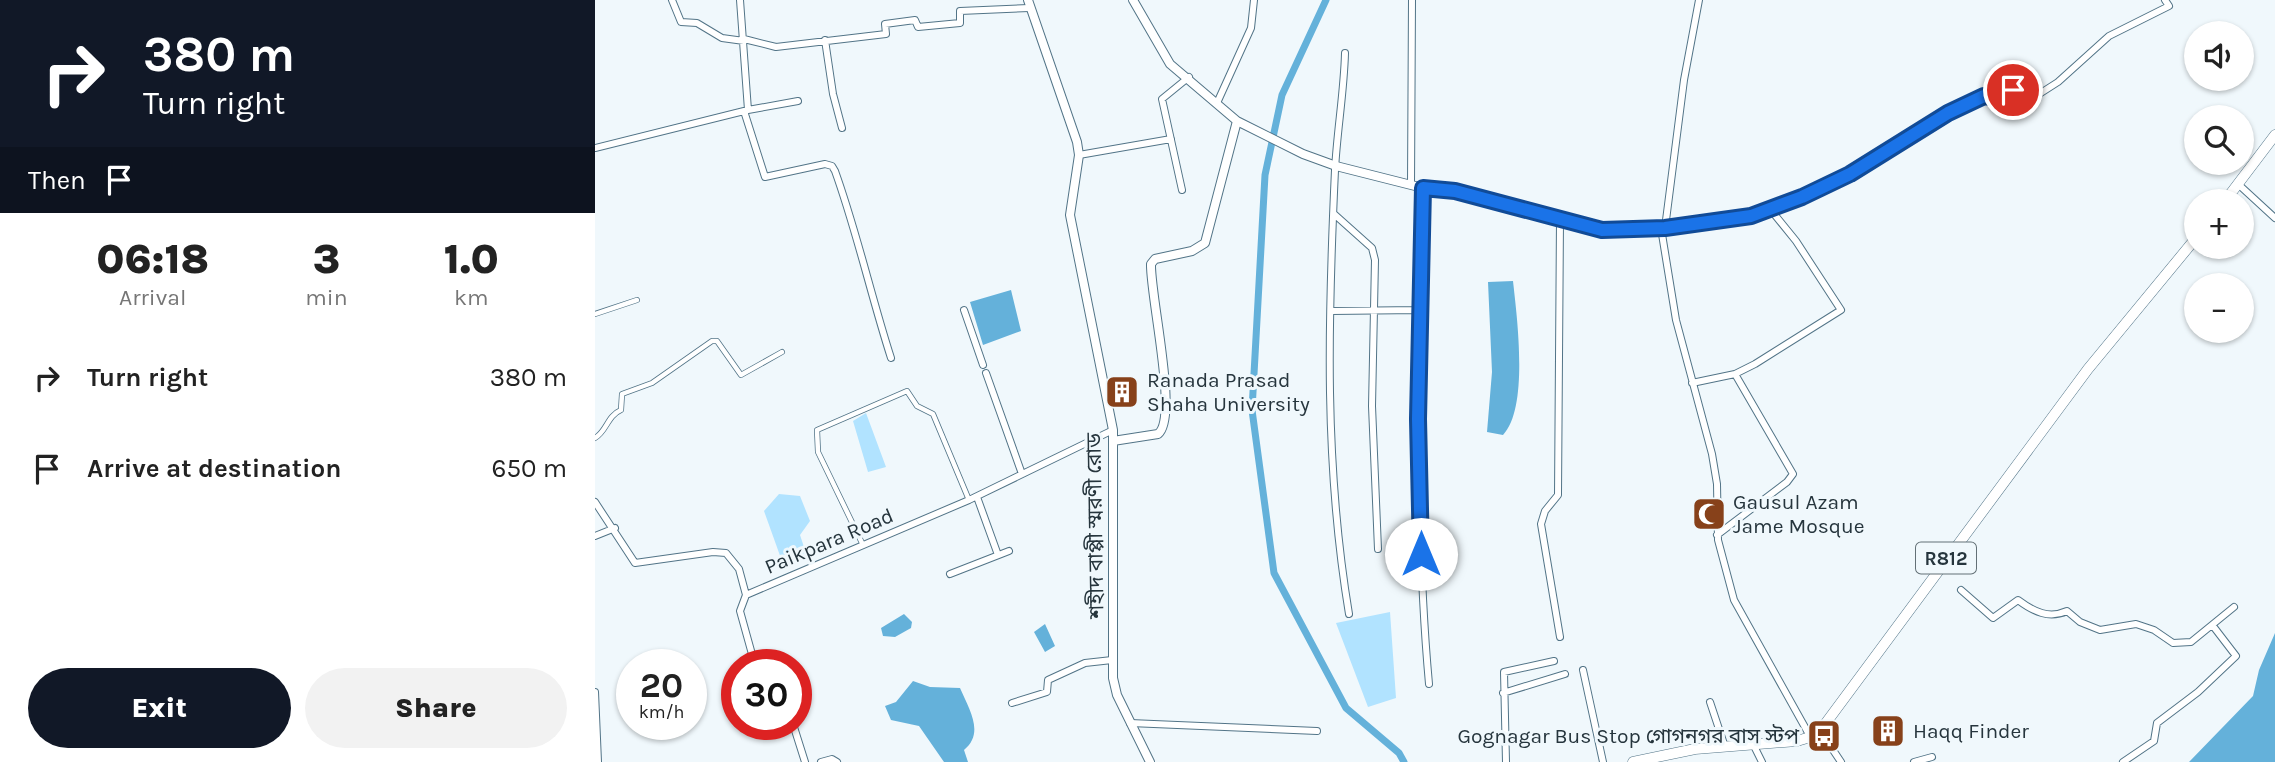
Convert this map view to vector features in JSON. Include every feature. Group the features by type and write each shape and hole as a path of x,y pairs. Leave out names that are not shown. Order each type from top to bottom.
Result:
{"main road":[{"path":"2234,189 2275,135"},
{"name":"R812","path":"1633,762 1695,748 1811,738 1821,732 2079,380 2184,253"}],"street":[{"path":"672,0 681,22 697,23 722,38 776,47 886,34 885,24 915,20 918,27 960,23 960,11 1028,4"},
{"path":"740,0 746,111 760,170 765,177 825,164 832,166 860,246 873,304 891,358"},
{"path":"1133,0 1170,64 1189,77 1237,121 1303,155 1335,166 1423,188 1478,196 1602,230 1663,228 1751,216 1770,209 1850,174 1935,120 1984,96 1995,98 2013,90 2033,98 2058,82 2109,36 2169,6 2165,0"},
{"path":"1217,103 1251,28 1254,0"},
{"path":"1411,185 1412,0"},
{"path":"1699,0 1684,80 1663,228 1676,320 1712,454 1717,484 1717,535 1740,614 1775,670 1811,738"},
{"name":"শহীদ বাপ্পী স্মরণী রোড","path":"1028,4 1077,142 1079,155 1070,215 1113,442 1112,660 1117,695 1150,762"},
{"path":"825,40 832,94 842,128"},
{"path":"1345,53 1335,166 1329,447 1349,614"},
{"path":"1182,190 1162,99 1189,77"},
{"path":"595,148 798,101"},
{"path":"1113,442 1158,434 1164,430 1167,419 1166,397 1151,264 1155,259 1192,251 1205,243 1237,121"},
{"path":"1079,155 1171,139"},
{"path":"2238,184 2275,218"},
{"path":"1423,188 1419,310 1420,573 1429,684"},
{"path":"1692,383 1735,374 1841,310 1796,241 1770,209"},
{"path":"1334,214 1372,248 1375,260 1372,406 1378,549"},
{"path":"1560,220 1558,495 1545,511 1541,524 1560,638"},
{"path":"595,314 636,300"},
{"path":"964,310 983,365"},
{"path":"1331,311 1419,310"},
{"path":"595,438 612,414 621,410 622,394 652,383 712,341 717,341 741,375 782,352"},
{"path":"986,373 1022,474"},
{"path":"1717,535 1787,482 1793,474 1735,374"},
{"path":"863,546 818,452 817,430 907,391 917,406 933,414 969,500"},
{"name":"Paikpara Road","path":"746,595 977,497 1112,430"},
{"path":"977,497 998,555"},
{"name":"Paikpara Road","path":"595,502 615,528 635,563 713,552 726,553 739,569 746,595 740,611 751,649"},
{"path":"595,536 615,528"},
{"path":"950,574 1009,551"},
{"path":"1961,590 1993,618 2018,600 2033,611 2056,616 2067,611 2080,622 2100,630 2136,624 2173,643 2192,642 2234,607"},
{"path":"2123,762 2154,741 2157,723 2199,692 2236,656 2213,626"},
{"path":"1012,704 1047,692 1048,680 1091,662 1112,660"},
{"path":"1506,762 1503,693 1505,670 1554,661"},
{"path":"1583,670 1603,762"},
{"path":"1503,693 1565,674"},
{"path":"595,692 598,762"},
{"path":"1710,702 1725,747"},
{"path":"1130,723 1317,731"},
{"path":"1821,732 1840,762"},
{"path":"798,740 805,762"},
{"path":"1753,744 1762,762"},
{"path":"1915,762 1931,757"},
{"path":"821,762 832,759 837,762"}],"shaded area":[{"path":"1513,281 1519,384 1511,422 1503,435 1487,432 1492,372 1488,282"},
{"path":"1011,290 1021,331 983,345 970,302"},
{"path":"866,413 886,467 868,472 853,421"},
{"path":"779,494 800,496 810,521 800,535 806,553 783,564 764,511"},
{"path":"1390,612 1396,698 1368,707 1336,623"},
{"path":"904,614 912,622 911,628 895,637 883,636 881,628"},
{"path":"1045,624 1055,646 1045,652 1034,632"},
{"path":"2275,633 2275,762 2189,762 2253,696 2259,670"},
{"path":"913,681 930,687 960,688 971,712 974,728 970,743 964,750 968,762 944,762 919,726 891,720 885,706 896,702"}],"waterway":[{"path":"1326,0 1282,95 1265,175 1252,410 1274,573 1346,708 1399,753 1404,762"}],"place":[{"name":"Ranada Prasad Shaha University","path":"1122,392"},
{"name":"Gausul Azam Jame Mosque","path":"1709,514"},
{"name":"Haqq Finder","path":"1888,731"},
{"name":"Gognagar Bus Stop গোগনগর বাস স্টপ","path":"1824,736"}],"route":[{"path":"1421,554 1418,419 1423,188 1455,191 1602,230 1665,228 1751,216 1802,197 1850,174 1948,113 1984,96 1995,98 2013,90"}]}
